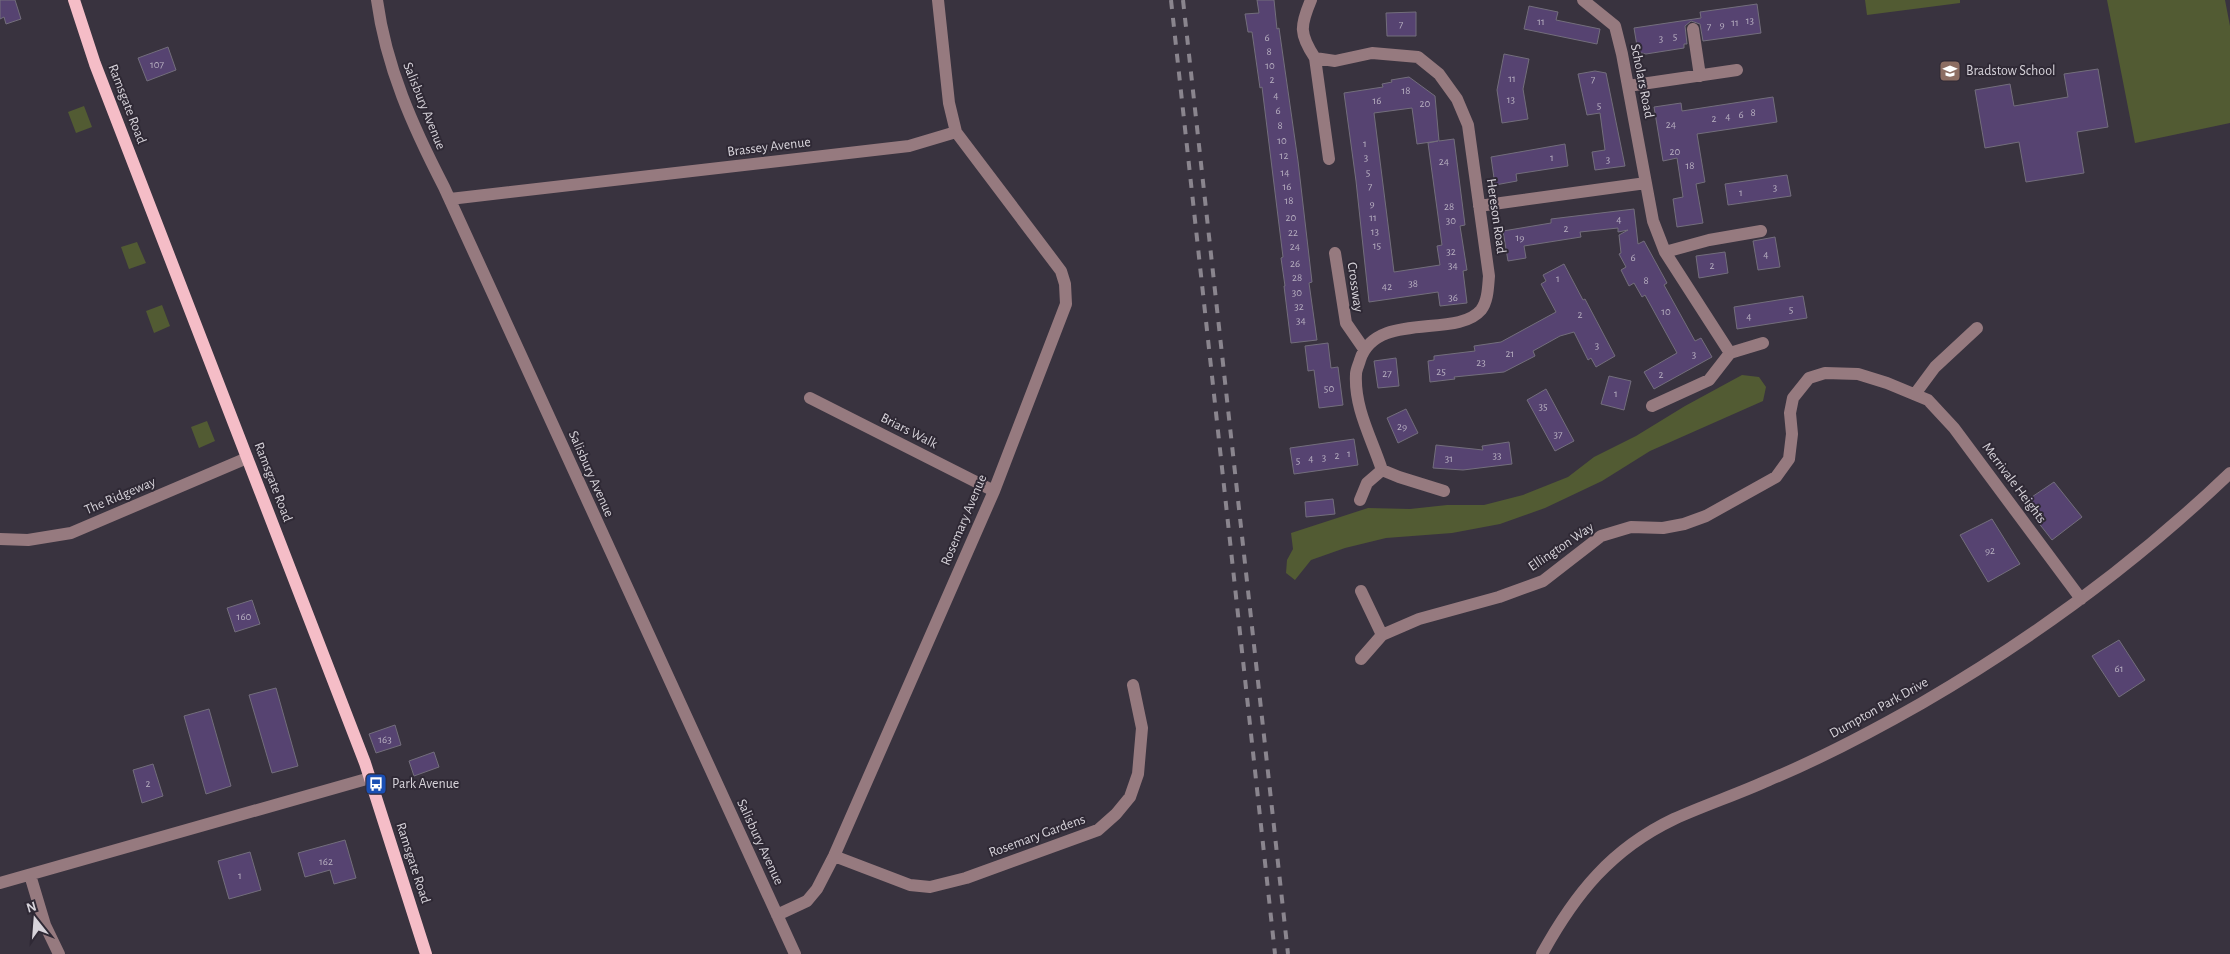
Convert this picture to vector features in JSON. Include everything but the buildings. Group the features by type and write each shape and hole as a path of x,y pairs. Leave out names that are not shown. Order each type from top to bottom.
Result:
{"main road":[{"name":"Ramsgate Road","path":"74,0 95,64 247,458 322,646 370,778 426,954"},
{"name":"Ramsgate Road","path":"83,24 84,0"}],"street":[{"name":"Salisbury Avenue","path":"377,0 379,19 395,80 417,136 450,199 796,954"},
{"path":"938,0 948,103 956,132"},
{"path":"1311,0 1303,19 1304,41 1316,58 1329,159"},
{"name":"Scholars Road","path":"1582,0 1615,26 1628,86 1652,221 1665,252 1730,353"},
{"path":"1692,29 1700,76"},
{"name":"Hereson Road","path":"1316,58 1335,61 1372,53 1418,57 1439,74 1457,99 1468,124 1489,276 1488,291 1482,309 1471,319 1398,329 1378,338 1364,349"},
{"path":"1628,86 1737,70"},
{"name":"Brassey Avenue","path":"450,199 909,146 956,132"},
{"name":"Rosemary Avenue","path":"777,915 807,901 817,889 834,856 994,491 1066,304 1065,284 1061,271 956,132"},
{"path":"1479,206 1646,183"},
{"path":"1665,252 1710,240 1761,231"},
{"name":"Crossway","path":"1335,253 1346,323 1364,349"},
{"path":"1915,394 1935,367 1976,328"},
{"path":"1652,406 1709,380 1730,353 1763,343"},
{"path":"1364,349 1356,374 1361,414 1382,470 1399,478 1444,491"},
{"name":"Merrivale Heights","path":"1825,373 1858,374 1887,383 1928,400 1954,428 2081,599"},
{"name":"Ellington Way","path":"1361,659 1382,634 1419,619 1499,597 1543,580 1601,536 1631,527 1663,528 1684,524 1706,516 1776,477 1789,459 1792,434 1790,413 1793,398 1809,378 1825,373"},
{"name":"Briars Walk","path":"810,398 994,491"},
{"name":"The Ridgeway","path":"0,539 28,540 71,533 247,458"},
{"path":"1360,500 1367,483 1382,470"},
{"name":"Dumpton Park Drive","path":"1542,954 1561,920 1582,891 1595,876 1631,844 1675,819 1770,780 1864,735 1964,678 2044,626 2081,599 2161,536 2230,473"},
{"path":"1362,591 1382,634"},
{"name":"Rosemary Gardens","path":"834,856 910,886 930,887 966,878 1098,830 1116,814 1130,797 1138,774 1142,728 1133,685"},
{"path":"0,883 370,778"},
{"path":"30,875 45,925 59,954"}],"green space":[{"path":"1865,0 1960,0 1960,3 1867,15"},
{"path":"2107,0 2225,0 2230,26 2230,123 2135,143"},
{"path":"84,106 92,127 76,133 68,112"},
{"path":"137,242 146,263 129,269 121,247"},
{"path":"162,305 170,326 154,333 146,311"},
{"path":"1742,375 1759,377 1766,387 1763,401 1650,451 1602,481 1545,508 1500,524 1452,533 1386,538 1345,548 1311,560 1295,580 1286,573 1287,560 1293,549 1291,533 1368,508 1410,509 1447,505 1484,505 1523,495 1568,477 1594,457 1636,436 1685,406"},
{"path":"207,421 215,441 199,448 191,427"}],"railway":[{"path":"1171,0 1275,954"},
{"path":"1183,0 1288,954"}],"place":[{"name":"Bradstow School","path":"1950,71"},
{"name":"Park Avenue","path":"376,784"}]}
